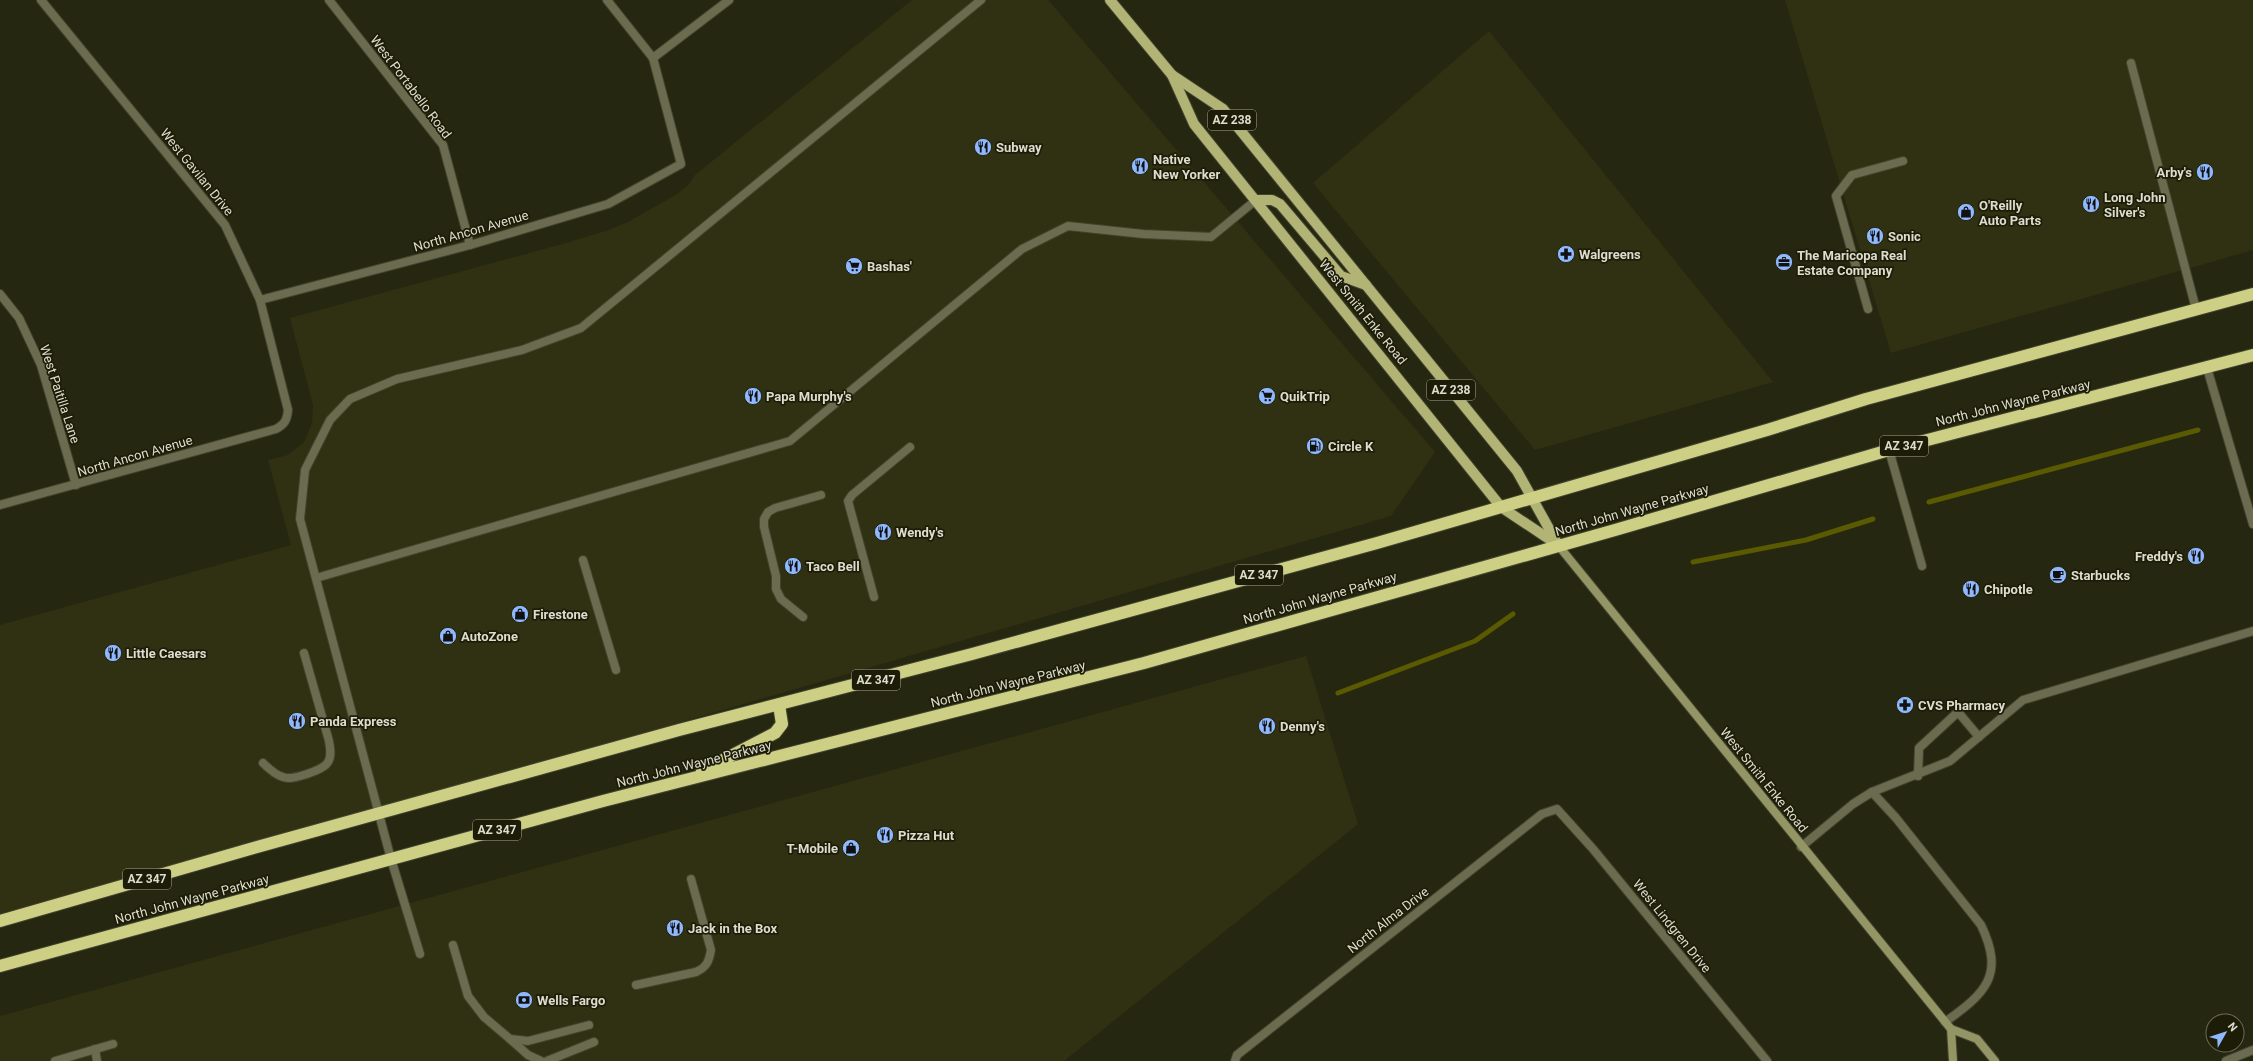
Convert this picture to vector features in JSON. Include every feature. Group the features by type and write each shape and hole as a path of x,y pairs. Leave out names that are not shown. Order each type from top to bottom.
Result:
{"highway":[{"name":"AZ 347","path":"0,921 379,813 679,730 780,706 1378,543 1501,506 1767,430 1866,398 2253,294"},
{"name":"North John Wayne Parkway","path":"0,966 684,780 1130,666 1889,450 2253,355"},
{"path":"684,780 775,733 782,724 780,706"}],"main road":[{"name":"West Smith Enke Road","path":"1110,0 1172,75 1194,124 1501,506 1558,545"},
{"name":"West Smith Enke Road","path":"1172,75 1223,109 1517,471 1558,545"},
{"path":"1256,200 1272,200 1280,204 1341,276 1366,284"}],"street":[{"name":"West Gavilan Drive","path":"42,0 225,225 260,300 288,410 287,419 284,424 276,429"},
{"name":"West Portabello Road","path":"329,0 443,146 470,245"},
{"path":"607,0 653,58 729,0"},
{"path":"420,954 379,813 300,518 305,470 330,420 350,399 397,379 522,350 581,328 981,0"},
{"name":"North Ancon Avenue","path":"260,300 470,245 608,204 681,164 653,58"},
{"path":"2131,63 2196,309"},
{"path":"1868,309 1836,196 1852,175 1903,161"},
{"path":"316,578 790,441 1022,249 1068,226 1143,234 1211,237 1256,200"},
{"name":"West Paitilla Lane","path":"0,294 19,318 41,365 76,485"},
{"path":"2207,368 2253,524"},
{"name":"North Ancon Avenue","path":"0,505 276,429"},
{"path":"874,597 848,501 852,495 910,447"},
{"path":"1889,450 1922,566"},
{"path":"802,617 781,599 776,589 776,576 764,527 764,519 768,512 776,508 821,495"},
{"name":"West Smith Enke Road","path":"1558,545 1801,847 1945,1022 1951,1029 1977,1039 1995,1061"},
{"path":"583,560 616,670"},
{"path":"1801,847 1853,804 1872,792 1918,776 1950,761 2024,700 2253,631"},
{"path":"263,763 283,778 292,778 322,769 328,762 330,752 329,740 304,654"},
{"path":"1918,776 1919,748 1958,712 1979,737"},
{"path":"1872,792 1896,818 1981,925 1991,944 1992,965 1989,982 1968,1006 1945,1022"},
{"name":"North Alma Drive","path":"1236,1058 1542,814 1556,809"},
{"name":"West Lindgren Drive","path":"1556,809 1593,848 1767,1061"},
{"path":"636,985 696,972 704,969 709,961 711,950 692,879"},
{"path":"453,945 468,996 484,1017 528,1056 541,1061"},
{"path":"510,1040 528,1042 589,1025"},
{"path":"1951,1029 1954,1061"},
{"path":"547,1061 594,1042"},
{"path":"55,1061 113,1044"},
{"path":"95,1049 97,1061"},
{"path":"2226,1061 2253,1050"}],"shaded area":[{"path":"912,0 1048,0 1435,452 1391,516 0,920 0,625 291,545 268,460 288,455 305,441 312,423 313,405 290,318 559,245 609,230 628,222 677,194 688,185 695,175"},
{"path":"1785,0 2253,0 2253,250 1891,353"},
{"path":"1489,31 1773,382 1535,450 1313,183"},
{"path":"1306,656 1358,824 1064,1061 0,1061 0,1016"}],"waterway":[{"path":"1929,502 2198,430"},
{"path":"1693,562 1806,540 1873,519"},
{"path":"1338,693 1475,641 1513,614"}],"place":[{"name":"Subway","path":"983,147"},
{"name":"Native New Yorker","path":"1140,166"},
{"name":"Arby's","path":"2205,172"},
{"name":"Long John Silver's","path":"2091,204"},
{"name":"O'Reilly Auto Parts","path":"1966,212"},
{"name":"Sonic","path":"1875,236"},
{"name":"Walgreens","path":"1566,254"},
{"name":"The Maricopa Real Estate Company","path":"1784,262"},
{"name":"Bashas'","path":"854,266"},
{"name":"Papa Murphy's","path":"753,396"},
{"name":"QuikTrip","path":"1267,396"},
{"name":"Circle K","path":"1315,446"},
{"name":"Wendy's","path":"883,532"},
{"name":"Freddy's","path":"2196,556"},
{"name":"Taco Bell","path":"793,566"},
{"name":"Starbucks","path":"2058,575"},
{"name":"Chipotle","path":"1971,589"},
{"name":"Firestone","path":"520,614"},
{"name":"AutoZone","path":"448,636"},
{"name":"Little Caesars","path":"113,653"},
{"name":"CVS Pharmacy","path":"1905,705"},
{"name":"Panda Express","path":"297,721"},
{"name":"Denny's","path":"1267,726"},
{"name":"Pizza Hut","path":"885,835"},
{"name":"T-Mobile","path":"851,848"},
{"name":"Jack in the Box","path":"675,928"},
{"name":"Wells Fargo","path":"524,1000"}]}
